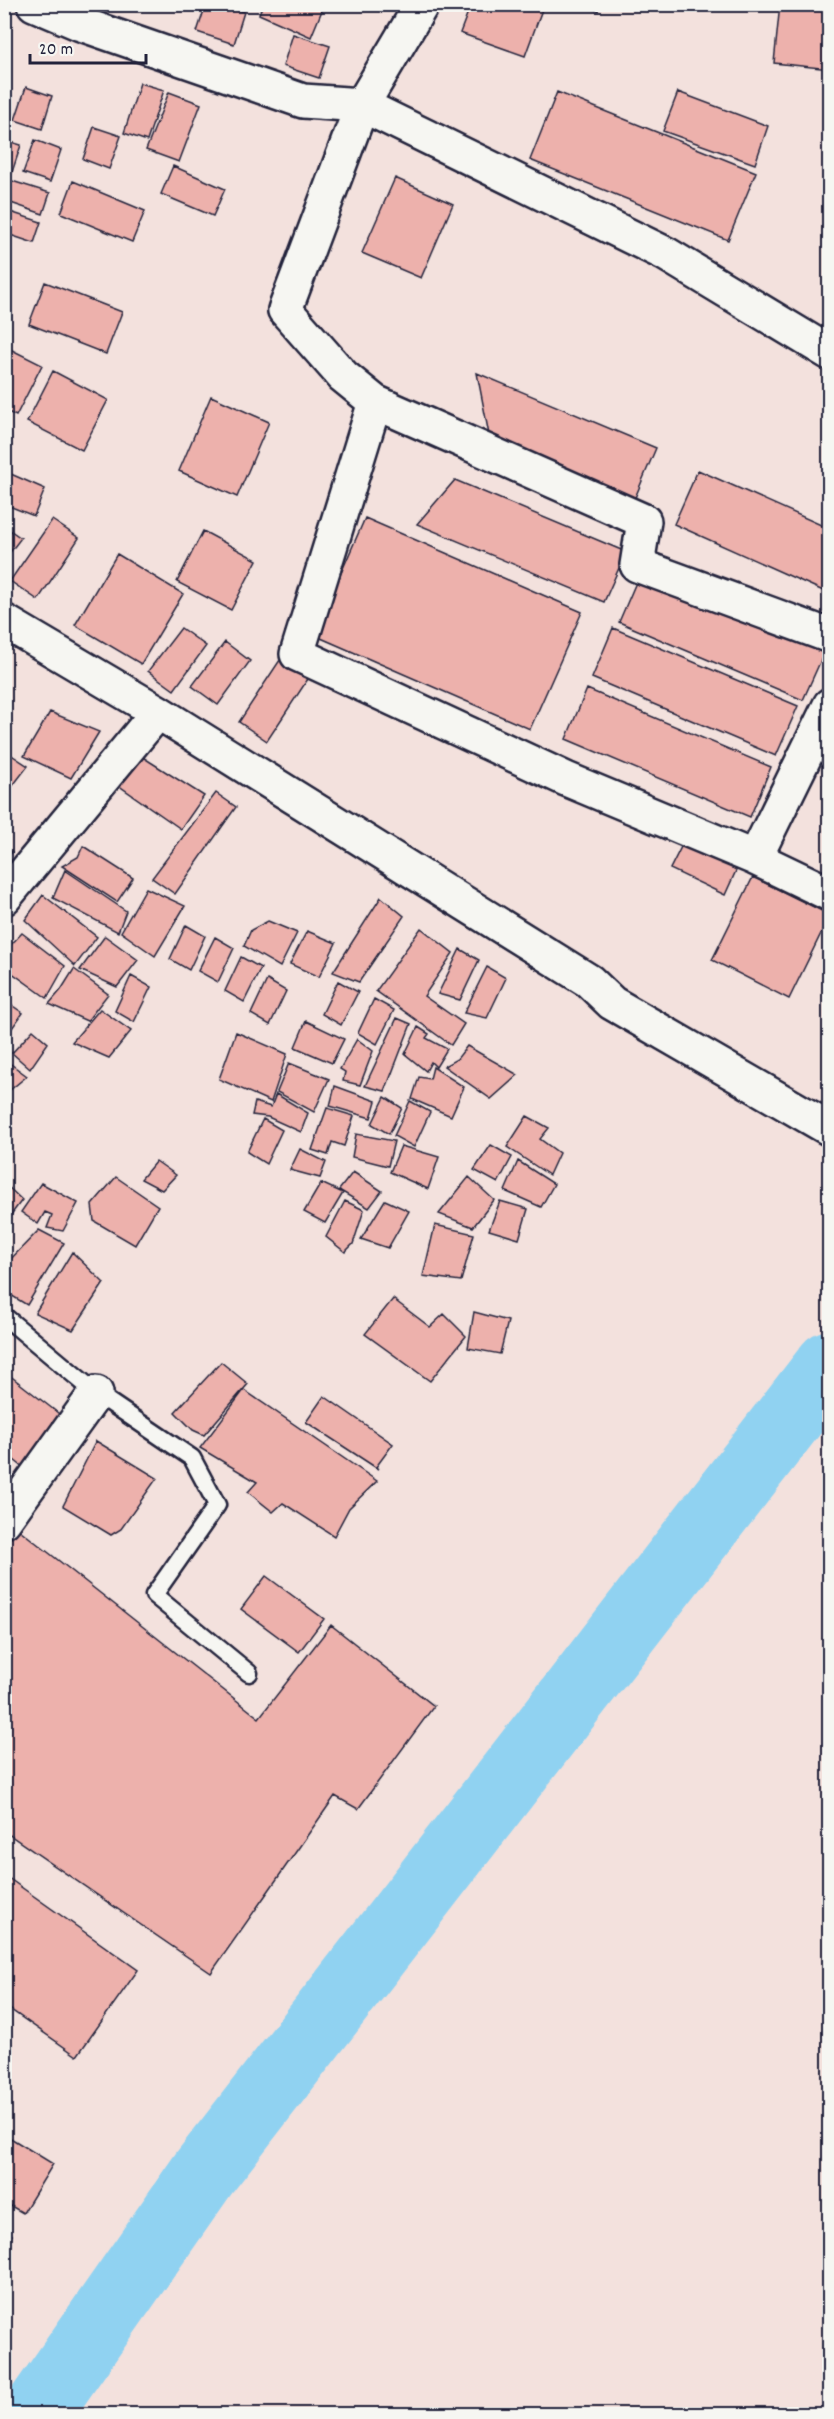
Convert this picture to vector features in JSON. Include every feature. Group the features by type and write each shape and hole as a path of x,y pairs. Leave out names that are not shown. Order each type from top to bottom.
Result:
{"street":[{"path":"34,4 81,24 303,101 362,105 666,255 830,353"},
{"path":"422,4 362,105 285,310 343,376 375,402 644,521 637,565 830,636"},
{"path":"375,402 297,654 566,779 755,858 830,894"},
{"path":"4,621 158,712 589,981 612,1003 830,1129"},
{"path":"755,858 830,705"},
{"path":"4,898 158,712"},
{"path":"4,1521 96,1393"}],"lane":[{"path":"4,1316 96,1393 192,1458 217,1505 154,1595 249,1672"}],"building":[{"path":"206,4 221,4 244,12 234,44 197,32"},
{"path":"263,4 313,4 323,8 311,37 259,14"},
{"path":"471,4 544,4 525,56 460,33"},
{"path":"581,4 600,4 598,11"},
{"path":"780,4 830,4 830,69 774,63"},
{"path":"293,34 330,46 319,78 283,66"},
{"path":"140,83 164,90 147,141 124,133"},
{"path":"26,87 52,96 42,129 15,120"},
{"path":"169,92 201,104 179,162 146,150"},
{"path":"557,92 756,172 728,240 530,160"},
{"path":"678,92 768,126 755,164 663,131"},
{"path":"94,127 121,136 109,169 83,159"},
{"path":"4,140 21,145 10,178 4,176"},
{"path":"35,140 61,150 50,182 23,173"},
{"path":"173,166 225,189 213,216 161,194"},
{"path":"395,178 453,204 421,278 362,253"},
{"path":"12,181 50,193 43,214 5,201"},
{"path":"73,181 145,211 132,242 61,213"},
{"path":"4,210 41,222 34,243 4,233"},
{"path":"45,282 122,312 106,354 29,324"},
{"path":"4,346 42,365 16,416 4,410"},
{"path":"53,371 108,400 82,450 27,422"},
{"path":"477,373 656,448 634,500 490,440"},
{"path":"211,396 269,422 237,497 179,471"},
{"path":"698,470 830,529 830,594 674,524"},
{"path":"4,471 45,489 34,516 4,504"},
{"path":"455,480 626,552 604,602 417,524"},
{"path":"365,518 582,612 530,729 314,635"},
{"path":"52,520 79,538 38,600 10,581"},
{"path":"4,526 21,538 4,560"},
{"path":"203,531 257,560 231,610 177,582"},
{"path":"117,554 183,594 141,664 75,625"},
{"path":"640,573 825,651 803,700 619,622"},
{"path":"181,628 206,646 174,690 148,671"},
{"path":"613,628 798,706 776,756 592,678"},
{"path":"225,642 250,661 218,705 192,686"},
{"path":"280,660 308,679 267,741 239,722"},
{"path":"587,689 771,767 750,817 566,739"},
{"path":"50,712 99,732 71,778 24,756"},
{"path":"4,750 28,766 4,797"},
{"path":"141,756 204,796 181,829 118,785"},
{"path":"216,793 236,807 175,894 152,878"},
{"path":"685,839 739,864 725,895 670,869"},
{"path":"4,846 12,852 4,861"},
{"path":"83,846 133,878 117,902 62,866 78,857"},
{"path":"65,870 126,911 118,932 53,898"},
{"path":"753,877 830,915 789,999 712,960"},
{"path":"146,888 185,906 155,956 121,932"},
{"path":"43,895 97,937 75,966 25,920"},
{"path":"381,897 404,916 359,982 333,972"},
{"path":"268,921 297,933 280,967 244,946 251,930"},
{"path":"186,925 205,936 189,970 170,959"},
{"path":"421,928 453,953 424,996 464,1024 451,1045 376,991"},
{"path":"307,931 336,943 319,977 290,964"},
{"path":"22,933 65,966 47,998 4,967 4,952"},
{"path":"105,936 138,960 117,987 80,970"},
{"path":"215,937 234,948 218,982 198,971"},
{"path":"460,949 479,960 460,1000 438,994"},
{"path":"241,957 261,968 244,1002 225,991"},
{"path":"487,967 506,978 487,1018 464,1013"},
{"path":"74,969 108,994 87,1021 49,1004"},
{"path":"131,976 151,987 134,1022 115,1011"},
{"path":"267,980 286,991 270,1025 251,1014"},
{"path":"338,981 358,992 341,1025 322,1014"},
{"path":"374,999 394,1010 377,1044 358,1033"},
{"path":"4,1000 23,1013 4,1039"},
{"path":"100,1009 131,1031 109,1058 72,1042"},
{"path":"397,1018 411,1024 385,1091 365,1086"},
{"path":"306,1021 344,1039 332,1063 295,1047"},
{"path":"418,1027 429,1034 426,1038 447,1049 436,1067 431,1062 426,1071 405,1054"},
{"path":"33,1030 48,1043 30,1069 12,1053"},
{"path":"236,1032 287,1054 271,1102 219,1079"},
{"path":"357,1039 373,1051 360,1085 343,1081 345,1072 340,1069"},
{"path":"467,1046 518,1075 491,1099 444,1066 457,1059"},
{"path":"4,1059 27,1076 4,1095"},
{"path":"289,1063 329,1079 314,1112 277,1092"},
{"path":"433,1067 464,1087 451,1116 412,1099 419,1077 430,1079"},
{"path":"335,1086 376,1101 371,1118 330,1106"},
{"path":"276,1094 308,1113 301,1132 268,1117 252,1115 255,1102 271,1107"},
{"path":"385,1097 402,1108 389,1134 372,1124"},
{"path":"410,1101 430,1112 414,1147 394,1136"},
{"path":"327,1108 354,1116 344,1146 332,1142 328,1155 312,1150"},
{"path":"527,1116 549,1128 540,1139 559,1153 549,1175 507,1147"},
{"path":"263,1119 282,1130 266,1164 247,1152"},
{"path":"356,1134 394,1141 388,1166 352,1157"},
{"path":"491,1145 512,1157 498,1183 474,1170"},
{"path":"401,1146 439,1157 428,1189 390,1172"},
{"path":"300,1149 326,1162 320,1178 290,1170"},
{"path":"156,1161 176,1175 162,1190 141,1179"},
{"path":"518,1161 554,1184 541,1207 505,1191"},
{"path":"353,1172 382,1191 369,1208 339,1190"},
{"path":"116,1177 158,1206 135,1245 94,1221 92,1205"},
{"path":"469,1177 494,1200 473,1227 439,1214"},
{"path":"4,1183 22,1200 4,1224"},
{"path":"41,1183 78,1203 63,1231 47,1228 52,1215 45,1212 38,1224 21,1212"},
{"path":"321,1183 343,1193 325,1223 304,1212"},
{"path":"385,1200 409,1211 388,1248 361,1239"},
{"path":"345,1201 364,1210 353,1244 345,1252 326,1237"},
{"path":"500,1201 528,1209 519,1239 489,1230"},
{"path":"435,1225 474,1234 461,1281 423,1276"},
{"path":"39,1230 64,1243 27,1305 4,1291 4,1266"},
{"path":"72,1252 104,1283 73,1330 35,1313"},
{"path":"393,1299 430,1327 444,1314 466,1336 430,1381 365,1334"},
{"path":"474,1312 508,1321 500,1354 468,1348"},
{"path":"221,1362 248,1384 204,1435 193,1430 175,1412"},
{"path":"4,1371 67,1420 24,1468 4,1452"},
{"path":"244,1390 377,1481 349,1508 334,1536 283,1503 273,1512 248,1492 257,1482 200,1448"},
{"path":"324,1396 393,1444 376,1467 378,1469 306,1422"},
{"path":"96,1441 157,1478 121,1529 111,1535 63,1506"},
{"path":"16,1527 259,1718 331,1625 434,1706 358,1809 335,1796 211,1973 4,1831 4,1544"},
{"path":"266,1576 324,1619 299,1652 241,1609"},
{"path":"4,1875 138,1970 77,2056 4,2005"},
{"path":"4,2134 53,2164 23,2213 4,2202"},
{"path":"4,2231 12,2235 4,2247"}],"waterway":[{"path":"36,2414 204,2173 830,1365"}]}
